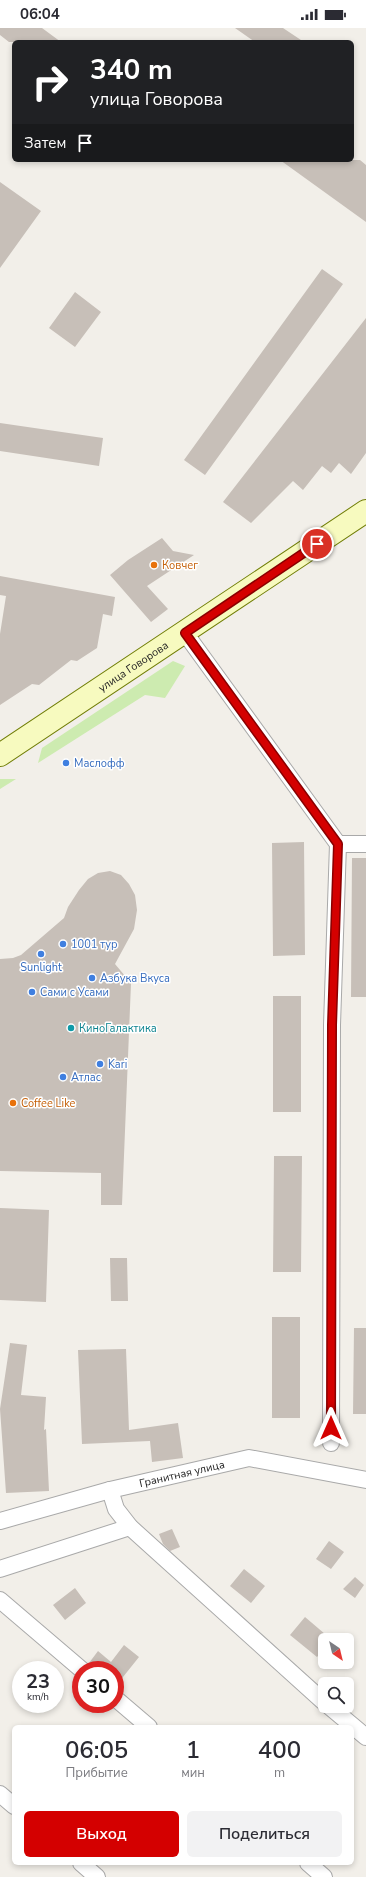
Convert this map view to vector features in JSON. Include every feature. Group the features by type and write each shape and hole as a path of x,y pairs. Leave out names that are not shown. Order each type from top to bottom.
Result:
{"main road":[{"name":"улица Говорова","path":"0,755 365,514"}],"street":[{"path":"185,633 338,844 332,1025 331,1443"},
{"path":"338,844 366,844"},
{"name":"Гранитная улица","path":"0,1521 110,1490 249,1458 366,1480"},
{"path":"110,1490 116,1509 130,1527 318,1697"},
{"path":"0,1569 130,1527"},
{"path":"0,1600 72,1661"},
{"path":"124,1706 147,1725"},
{"path":"337,1713 352,1725"},
{"path":"354,1727 366,1737"},
{"path":"0,1794 12,1804"},
{"path":"83,1865 97,1877"},
{"path":"310,1865 324,1877"}],"green space":[{"path":"173,661 185,666 165,698 145,695 38,763 42,748"},
{"path":"0,779 16,779 0,789"}],"building":[{"path":"0,28 42,28 58,40 12,40 12,42 9,42 0,35"},
{"path":"235,28 283,28 301,40 252,40"},
{"path":"354,160 360,160 366,165 366,222 283,162 354,162"},
{"path":"0,182 41,211 0,268"},
{"path":"322,269 343,284 205,475 184,460"},
{"path":"75,292 101,312 75,347 49,328"},
{"path":"366,318 366,453 351,474 339,463 331,473 322,466 303,490 293,481 251,523 223,502"},
{"path":"0,423 103,438 99,466 0,451"},
{"path":"162,538 173,551 194,555 147,586 168,609 151,622 110,575 128,560"},
{"path":"0,576 115,597 112,616 103,614 97,648 77,661 71,660 39,685 32,684 0,705 0,634 6,596 0,595"},
{"path":"304,842 305,955 273,956 272,843"},
{"path":"352,858 366,858 366,997 351,997"},
{"name":"Атлас","path":"110,871 121,875 129,884 135,895 137,910 134,929 115,964 131,983 122,1205 101,1205 101,1173 0,1171 0,959 13,958 21,955 64,918 68,907 88,879 98,873"},
{"path":"273,996 301,996 301,1112 273,1112"},
{"path":"274,1156 302,1156 301,1272 273,1272"},
{"path":"0,1208 49,1210 46,1302 0,1300"},
{"path":"110,1258 127,1258 128,1301 111,1301"},
{"path":"272,1317 300,1317 300,1418 272,1418"},
{"path":"354,1328 366,1328 366,1414 353,1414"},
{"path":"10,1343 27,1345 21,1395 46,1397 44,1430 46,1429 49,1491 6,1493 0,1409"},
{"path":"126,1349 129,1430 178,1423 183,1458 152,1462 150,1441 82,1444 78,1350"},
{"path":"172,1529 180,1547 170,1551 163,1544 159,1534"},
{"path":"329,1541 344,1552 331,1569 316,1559"},
{"path":"244,1569 265,1586 251,1603 230,1586"},
{"path":"355,1577 364,1585 355,1598 343,1589"},
{"path":"75,1588 86,1603 65,1620 53,1605"},
{"path":"305,1617 324,1633 318,1633 318,1656 317,1657 290,1635"},
{"path":"124,1645 139,1657 124,1676 124,1661 112,1661"},
{"path":"98,1651 110,1661 90,1661"}],"place":[{"name":"Ковчег","path":"154,565"},
{"name":"Маслофф","path":"66,763"},
{"name":"1001 тур","path":"63,944"},
{"name":"Sunlight","path":"41,954"},
{"name":"Азбука Вкуса","path":"92,978"},
{"name":"Сами с Усами","path":"32,992"},
{"name":"КиноГалактика","path":"71,1028"},
{"name":"Kari","path":"100,1064"},
{"name":"Атлас","path":"63,1077"},
{"name":"Coffee Like","path":"13,1103"}],"route":[{"path":"317,544 185,633 338,844 332,1025 331,1428"}]}
